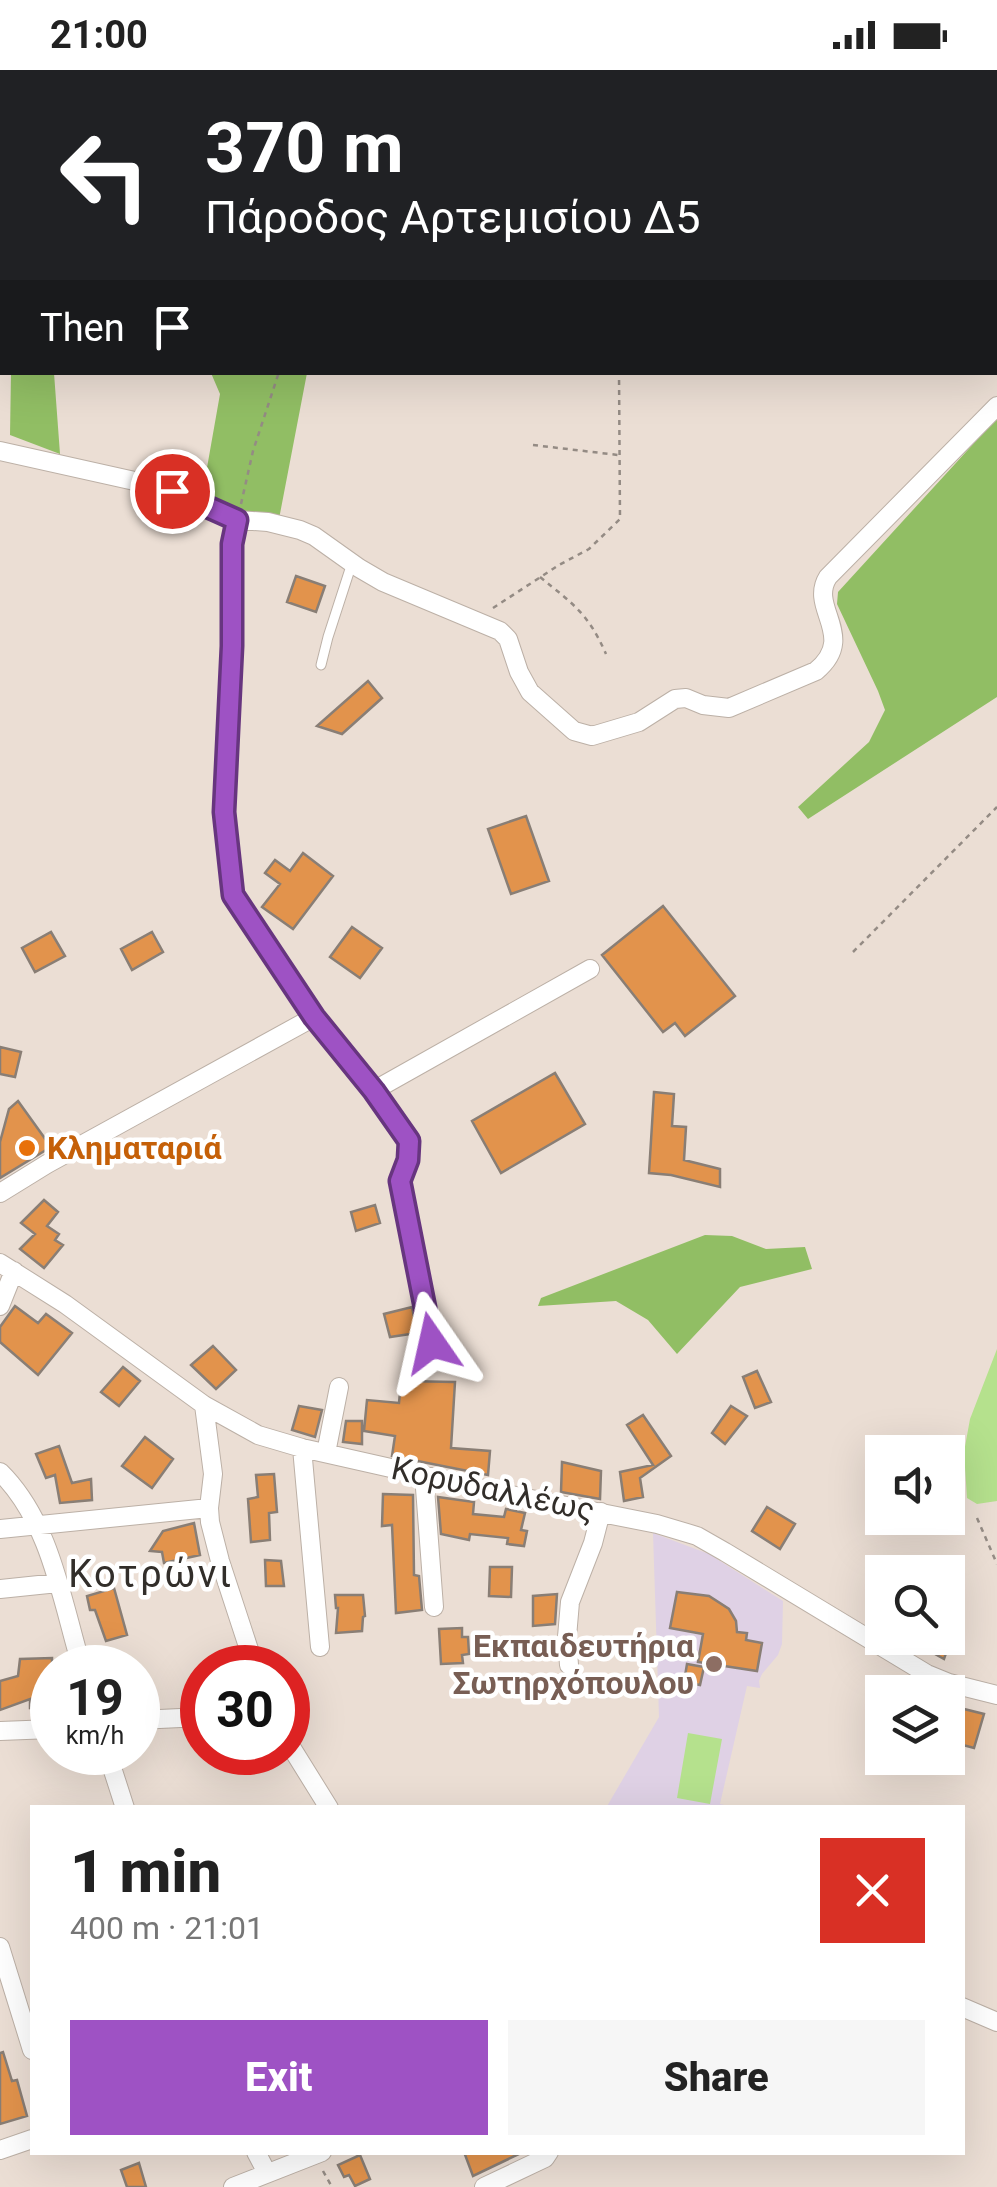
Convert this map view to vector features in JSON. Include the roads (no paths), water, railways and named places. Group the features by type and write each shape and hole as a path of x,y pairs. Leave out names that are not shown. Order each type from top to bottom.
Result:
{"street":[{"path":"0,451 148,484 237,520 268,522 314,536 383,582 500,631 508,639 530,692 581,734 592,736 639,722 675,699 686,698 720,708 736,706 822,666 834,640 821,589 828,576 997,406"},
{"path":"237,520 232,544 232,646 224,812 233,895 314,1017 409,1141 408,1160 400,1181 432,1343"},
{"path":"374,1091 590,969"},
{"path":"0,1193 314,1017"},
{"path":"0,1306 7,1267"},
{"name":"Κορυδαλλέως","path":"7,1267 244,1429 302,1448 656,1524 703,1539 927,1674 997,1695"},
{"path":"326,1453 339,1386"},
{"path":"204,1405 213,1474 209,1508 214,1540 248,1645"},
{"path":"302,1448 320,1647"},
{"path":"0,1472 37,1526 75,1645"},
{"path":"424,1476 434,1606"},
{"path":"0,1529 209,1508"},
{"path":"569,1665 566,1643 570,1602 601,1512"},
{"path":"0,1589 58,1584"},
{"path":"0,1732 30,1730"},
{"path":"114,1775 124,1805"},
{"path":"309,1775 328,1805"},
{"path":"0,1947 30,2044"},
{"path":"965,2008 997,2022"},
{"path":"0,2150 30,2140"},
{"path":"258,2155 268,2173"},
{"path":"233,2187 316,2155"},
{"path":"484,2187 547,2155"}],"lane":[{"path":"322,665 352,564"}],"place":[{"name":"Κληματαριά","path":"27,1148"},
{"name":"Εκπαιδευτήρια Σωτηρχόπουλου","path":"714,1664"}],"district":[{"name":"Κοτρώνι","path":"151,1574"}]}
